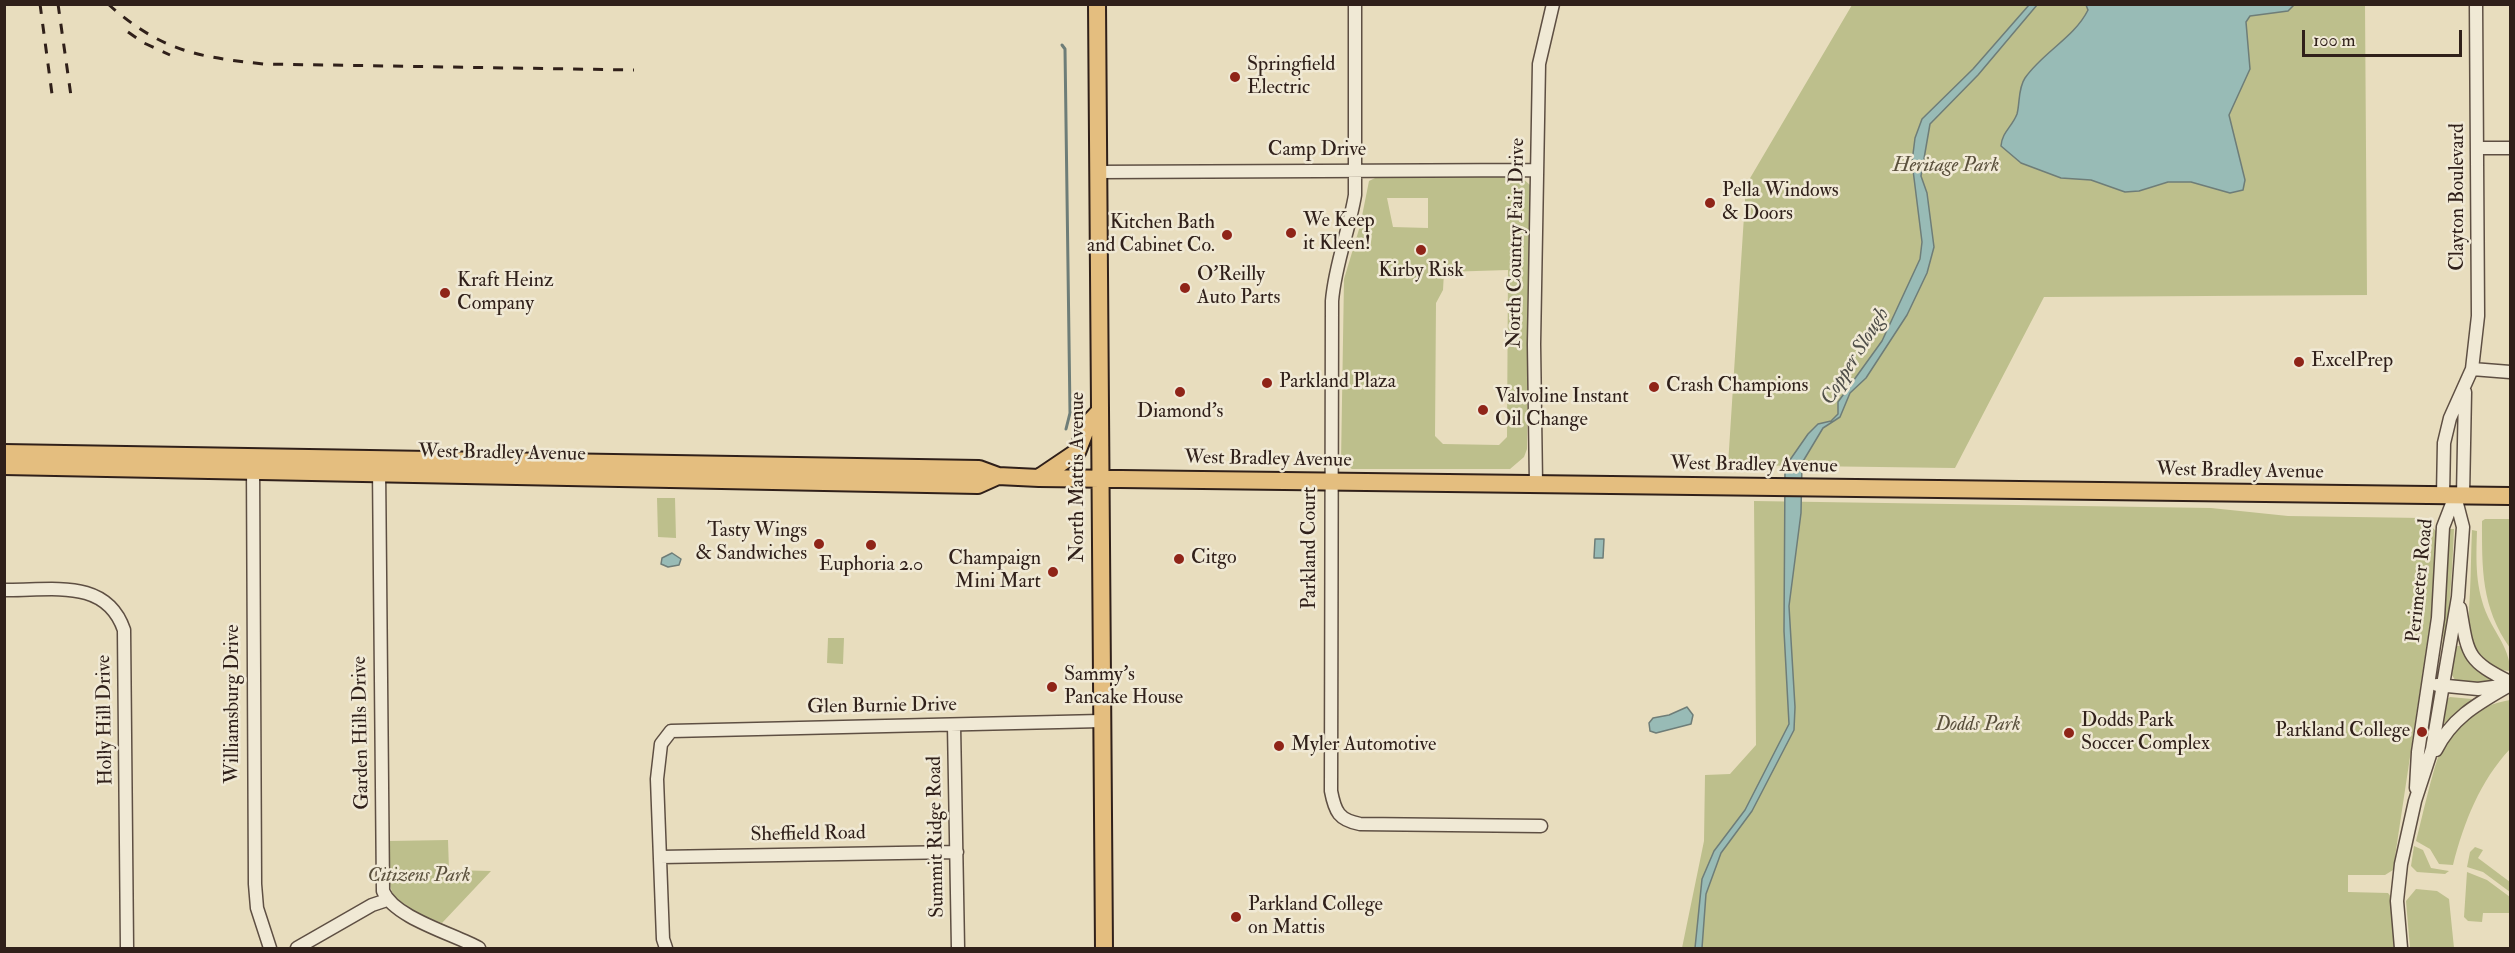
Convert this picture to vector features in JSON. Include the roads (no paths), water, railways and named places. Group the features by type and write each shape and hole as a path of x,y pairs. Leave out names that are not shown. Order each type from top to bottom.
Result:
{"main road":[{"name":"North Mattis Avenue","path":"1096,4 1104,948"},
{"path":"1039,478 1077,452 1088,424 1100,411"},
{"name":"West Bradley Avenue","path":"4,453 379,467 979,469 998,476 1039,478 2511,496"},
{"name":"West Bradley Avenue","path":"4,466 253,464"}],"street":[{"name":"Parkland Court","path":"1355,4 1355,170 1351,220 1337,261 1333,290 1330,482 1331,791 1337,814 1348,822 1541,826"},
{"name":"North Country Fair Drive","path":"1536,484 1534,344 1539,64 1553,4"},
{"name":"Clayton Boulevard","path":"2454,496 2444,443 2451,418 2466,388 2472,369 2478,316 2479,148 2476,4"},
{"path":"2479,148 2511,148"},
{"name":"Camp Drive","path":"1098,171 1537,170"},
{"path":"2472,369 2511,372"},
{"name":"Clayton Boulevard","path":"2454,496 2466,388"},
{"name":"Williamsburg Drive","path":"253,464 255,884 257,908 270,948"},
{"name":"Garden Hills Drive","path":"379,467 383,891 387,900"},
{"name":"Perimeter Road","path":"2415,801 2426,773 2444,686 2458,597 2463,527 2454,496"},
{"name":"Perimeter Road","path":"2401,948 2397,920 2398,881 2415,801 2418,752 2430,684 2438,618 2443,527 2454,496"},
{"name":"Holly Hill Drive","path":"4,590 92,593 114,608 124,630 127,948"},
{"path":"2458,597 2467,651 2486,670 2511,684"},
{"path":"2430,684 2486,689 2511,684"},
{"path":"2426,773 2445,731 2468,709 2511,684"},
{"name":"Glen Burnie Drive","path":"660,857 657,779 661,744 666,735 676,729 1101,721"},
{"name":"Summit Ridge Road","path":"954,725 958,948"},
{"name":"Sheffield Road","path":"660,857 957,852"},
{"path":"660,857 663,939 666,948"},
{"path":"297,948 372,905 387,900 408,915 479,948"}],"water":[{"path":"2029,5 2037,5 1978,75 1930,124 1921,176 1927,193 1934,247 1927,273 1907,315 1866,378 1850,393 1840,417 1823,428 1802,463 1801,513 1789,606 1795,707 1794,730 1752,811 1721,853 1706,894 1702,948 1695,948 1702,879 1714,851 1745,810 1789,724 1784,631 1785,467 1808,434 1818,424 1831,421 1838,414 1838,402 1882,341 1920,259 1922,242 1912,162 1915,138 1922,119 1973,69"},
{"path":"2086,5 2294,5 2288,11 2250,16 2246,22 2250,69 2229,115 2245,180 2243,190 2230,193 2191,182 2168,182 2139,191 2125,192 2091,180 2061,178 2021,163 2001,146 2003,137 2017,114 2020,91 2025,78 2040,60 2075,29 2088,10"},
{"path":"1595,539 1604,539 1603,558 1594,558"},
{"path":"672,553 681,559 679,565 668,567 661,564 662,558"},
{"path":"1687,707 1693,715 1691,724 1656,733 1650,731 1649,723 1653,718 1669,715"}],"waterway":[{"path":"1062,45 1065,49 1070,413 1066,429"}],"railway":[{"path":"40,4 52,94"},
{"path":"58,4 71,96"},
{"path":"108,4 127,20 163,42 199,54 240,61 264,64 634,70"},
{"path":"128,32 144,43 170,55"}],"place":[{"name":"Springfield Electric","path":"1235,77"},
{"name":"Pella Windows & Doors","path":"1710,203"},
{"name":"We Keep it Kleen!","path":"1291,233"},
{"name":"Kitchen Bath and Cabinet Co.","path":"1227,235"},
{"name":"Kirby Risk","path":"1421,250"},
{"name":"O'Reilly Auto Parts","path":"1185,288"},
{"name":"Kraft Heinz Company","path":"445,293"},
{"name":"ExcelPrep","path":"2299,362"},
{"name":"Parkland Plaza","path":"1267,383"},
{"name":"Crash Champions","path":"1654,387"},
{"name":"Diamond's","path":"1180,392"},
{"name":"Valvoline Instant Oil Change","path":"1483,410"},
{"name":"Tasty Wings & Sandwiches","path":"819,544"},
{"name":"Euphoria 2.0","path":"871,545"},
{"name":"Citgo","path":"1179,559"},
{"name":"Champaign Mini Mart","path":"1053,572"},
{"name":"Sammy's Pancake House","path":"1052,687"},
{"name":"Parkland College","path":"2422,732"},
{"name":"Dodds Park Soccer Complex","path":"2069,733"},
{"name":"Myler Automotive","path":"1279,746"},
{"name":"Parkland College on Mattis","path":"1236,917"}],"park label":[{"name":"Heritage Park","path":"1946,167"},
{"name":"Dodds Park","path":"1978,726"},
{"name":"Citizens Park","path":"419,877"}],"water label":[{"name":"Copper Slough","path":"1856,357"}]}
